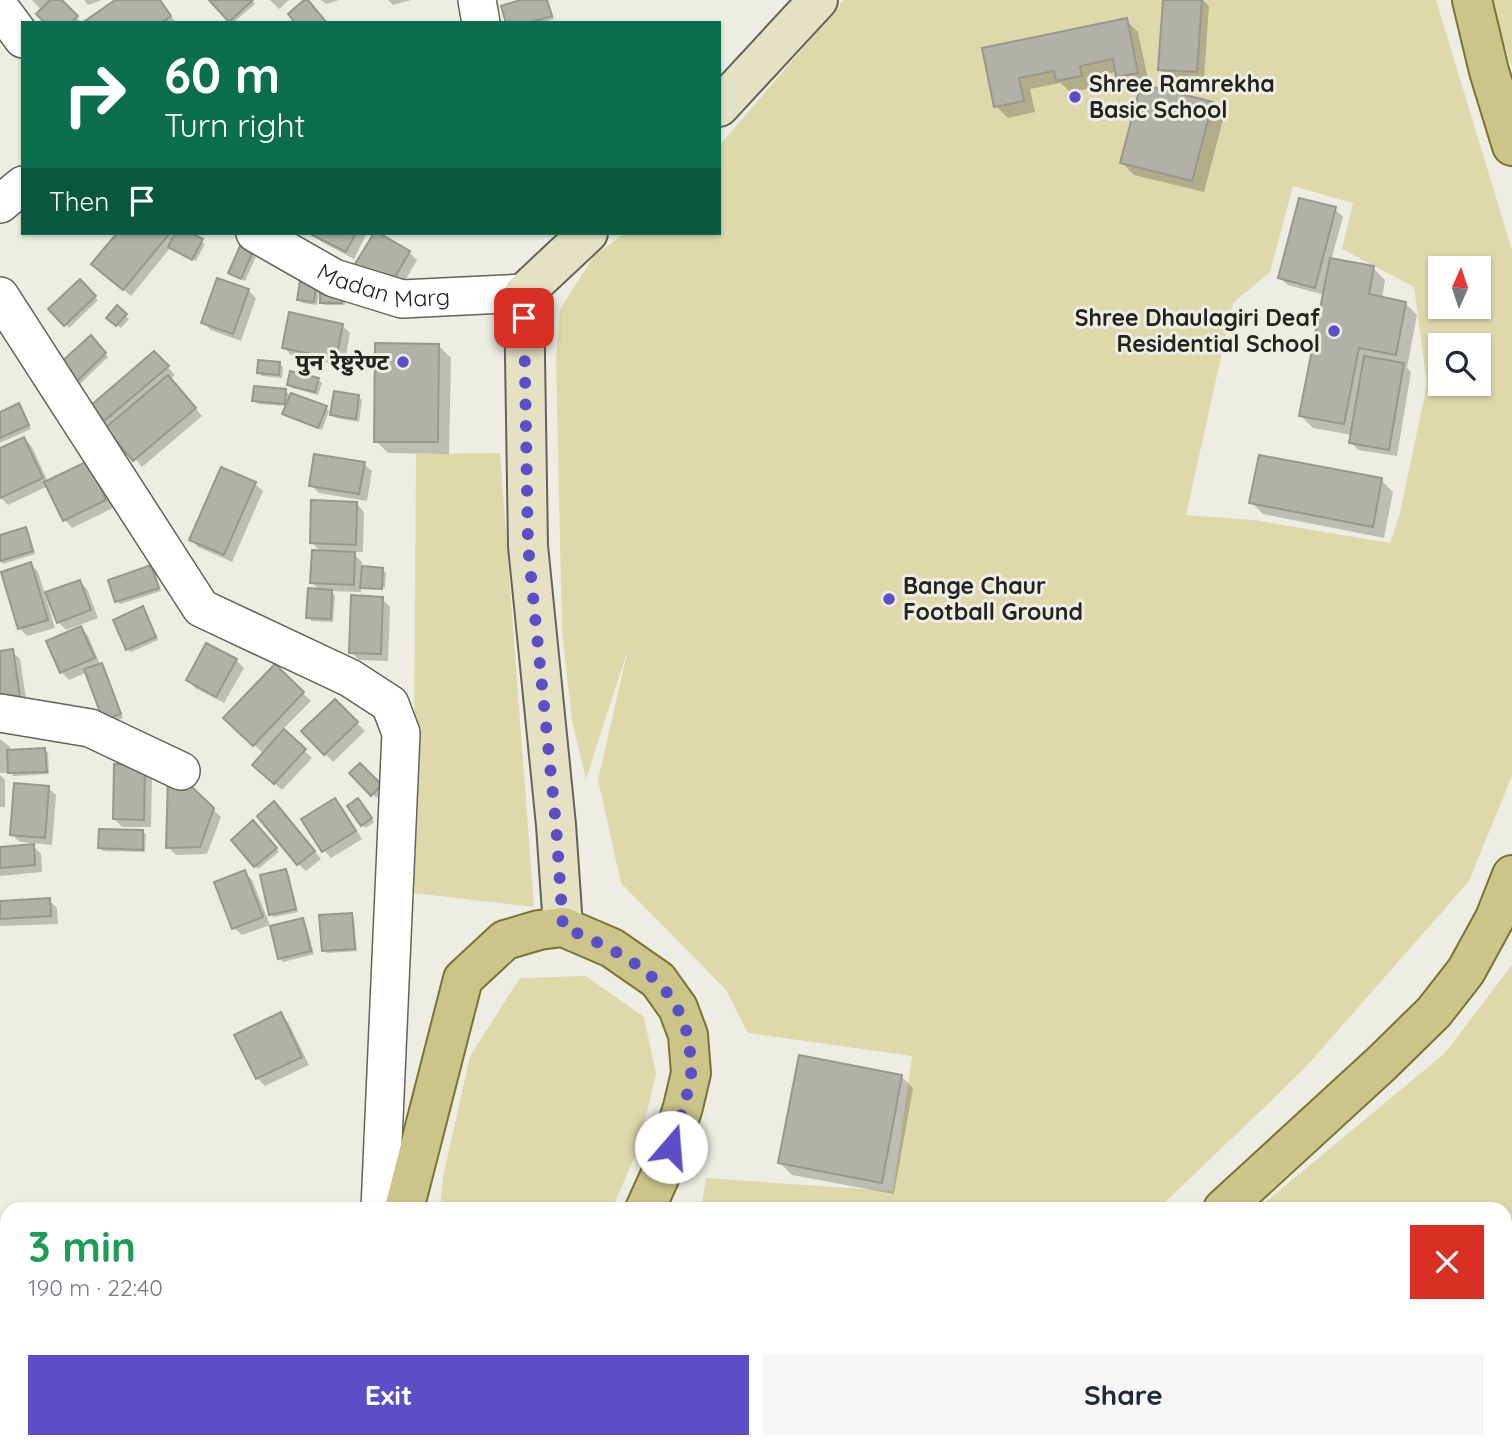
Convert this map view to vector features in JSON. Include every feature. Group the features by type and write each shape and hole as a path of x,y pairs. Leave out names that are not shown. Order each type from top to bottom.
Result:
{"main road":[{"path":"721,105 818,0"},
{"path":"1472,0 1489,71 1512,146"},
{"path":"563,927 556,825 528,546 524,293 586,235"},
{"path":"1231,1202 1434,1012 1466,971 1495,918 1512,875"},
{"path":"406,1202 463,979 505,940 539,930 563,927 612,948 658,980 678,1008 688,1035 691,1073 683,1107 664,1167 648,1202"}],"street":[{"path":"477,0 481,21"},
{"path":"0,8 21,35"},
{"path":"0,204 21,187"},
{"name":"Madan Marg","path":"259,235 334,278 402,299 524,293"},
{"path":"0,296 201,608 350,678 390,704 401,733 380,1202"},
{"path":"0,713 90,728 181,771"}],"shaded area":[{"path":"844,0 1436,0 1512,250 1512,776 1469,881 1305,1068 1165,1202 702,1202 706,1178 893,1191 912,1056 748,1033 726,990 621,883 598,780 628,649 586,779 572,721 562,631 556,359 560,309 594,256 622,235 721,235 721,144","holes":["1293,186 1353,203 1342,249 1414,287 1427,384 1400,513 1390,543 1254,520 1186,515 1233,303 1270,272"]},
{"path":"1493,0 1512,0 1512,67 1499,30"},
{"path":"500,453 534,907 413,893 416,454"},
{"path":"1512,965 1512,1202 1265,1202 1445,1053"},
{"path":"586,976 644,1017 656,1074 638,1149 615,1202 441,1202 443,1177 470,1056 520,978"}],"building":[{"path":"50,0 62,0 78,16 73,21 43,21 36,14"},
{"path":"115,0 160,0 171,16 164,21 85,21"},
{"path":"209,0 253,0 230,21"},
{"path":"304,0 308,0 325,21 293,21 288,14"},
{"path":"520,0 547,0 552,16 536,21 505,21 501,6"},
{"path":"1163,0 1202,0 1197,72 1158,70"},
{"path":"1127,18 1138,73 1116,77 1113,59 1080,66 1082,76 1056,81 1054,71 1019,78 1024,101 994,107 982,48"},
{"path":"1141,84 1213,102 1192,181 1120,163"},
{"path":"1299,198 1336,207 1315,288 1278,278"},
{"path":"115,235 168,235 123,290 91,264"},
{"path":"174,235 195,235 203,239 192,260 168,247"},
{"path":"312,235 355,235 346,252"},
{"path":"373,235 382,235 410,251 388,289 352,269"},
{"path":"241,244 254,249 241,279 228,273"},
{"path":"1330,258 1374,266 1369,294 1406,302 1396,355 1359,348 1344,424 1299,416"},
{"path":"301,275 317,278 314,302 297,300"},
{"path":"217,278 249,289 233,334 201,323"},
{"path":"80,279 96,296 64,326 48,309"},
{"path":"320,291 343,291 342,303 320,303"},
{"path":"117,305 127,314 116,326 106,318"},
{"path":"289,312 343,324 336,359 282,348"},
{"path":"91,335 106,353 76,382 59,364"},
{"path":"375,343 439,344 438,442 374,442"},
{"path":"154,351 169,366 103,422 90,406"},
{"path":"1364,356 1404,363 1389,450 1349,443"},
{"path":"258,360 280,362 279,375 257,373"},
{"path":"290,371 319,378 315,392 287,385"},
{"path":"168,375 196,408 133,461 105,428"},
{"path":"254,386 286,389 285,404 252,401"},
{"path":"334,391 359,395 356,419 330,415"},
{"path":"291,393 327,406 318,428 282,414"},
{"path":"19,403 29,425 0,438 0,412"},
{"path":"24,437 43,478 0,498 0,448"},
{"path":"314,454 365,462 359,494 309,486"},
{"path":"1259,455 1382,478 1373,527 1249,503"},
{"path":"88,461 106,500 63,521 44,482"},
{"path":"221,467 256,482 224,555 189,540"},
{"path":"311,500 357,502 356,545 310,543"},
{"path":"26,527 33,551 0,561 0,535"},
{"path":"312,550 355,552 354,585 310,583"},
{"path":"31,562 48,620 18,629 1,572"},
{"path":"151,565 159,588 115,602 108,580"},
{"path":"362,566 383,568 382,589 360,588"},
{"path":"80,580 91,610 57,623 45,592"},
{"path":"308,588 332,590 331,619 306,618"},
{"path":"351,595 383,597 381,654 349,653"},
{"path":"143,606 156,637 126,650 113,620"},
{"path":"81,626 95,658 60,673 46,641"},
{"path":"206,643 237,659 216,697 186,680"},
{"path":"13,649 20,697 0,700 0,651"},
{"path":"102,663 121,714 103,720 84,669"},
{"path":"275,664 304,692 253,746 223,718"},
{"path":"335,699 358,722 324,755 301,731"},
{"path":"284,729 306,749 274,784 252,765"},
{"path":"45,748 47,772 8,773 7,750"},
{"path":"360,763 382,785 371,796 349,773"},
{"path":"114,764 145,765 144,820 113,819"},
{"path":"168,777 191,786 214,808 200,847 166,848"},
{"path":"14,783 49,786 45,838 10,835"},
{"path":"335,798 356,831 322,852 301,819"},
{"path":"358,798 372,818 361,826 347,806"},
{"path":"274,801 315,851 297,865 257,816"},
{"path":"253,820 277,848 254,867 231,840"},
{"path":"99,829 143,830 143,850 98,848"},
{"path":"34,844 35,865 0,868 0,847"},
{"path":"286,869 296,909 269,915 260,875"},
{"path":"245,870 263,917 232,929 214,882"},
{"path":"50,898 51,916 0,919 0,901"},
{"path":"352,913 355,949 322,951 319,915"},
{"path":"303,918 311,951 278,959 270,926"},
{"path":"281,1012 302,1057 256,1079 234,1035"},
{"path":"799,1055 902,1075 882,1183 778,1163"}],"place":[{"name":"Shree Ramrekha Basic School","path":"1075,97"},
{"name":"Shree Dhaulagiri Deaf Residential School","path":"1334,331"},
{"name":"पुन रेष्टुरेण्ट","path":"403,362"},
{"name":"Bange Chaur Football Ground","path":"889,599"}],"route":[{"path":"524,318 528,546 556,825 563,927 612,948 658,980 678,1008 688,1035 691,1073 671,1147"}]}
